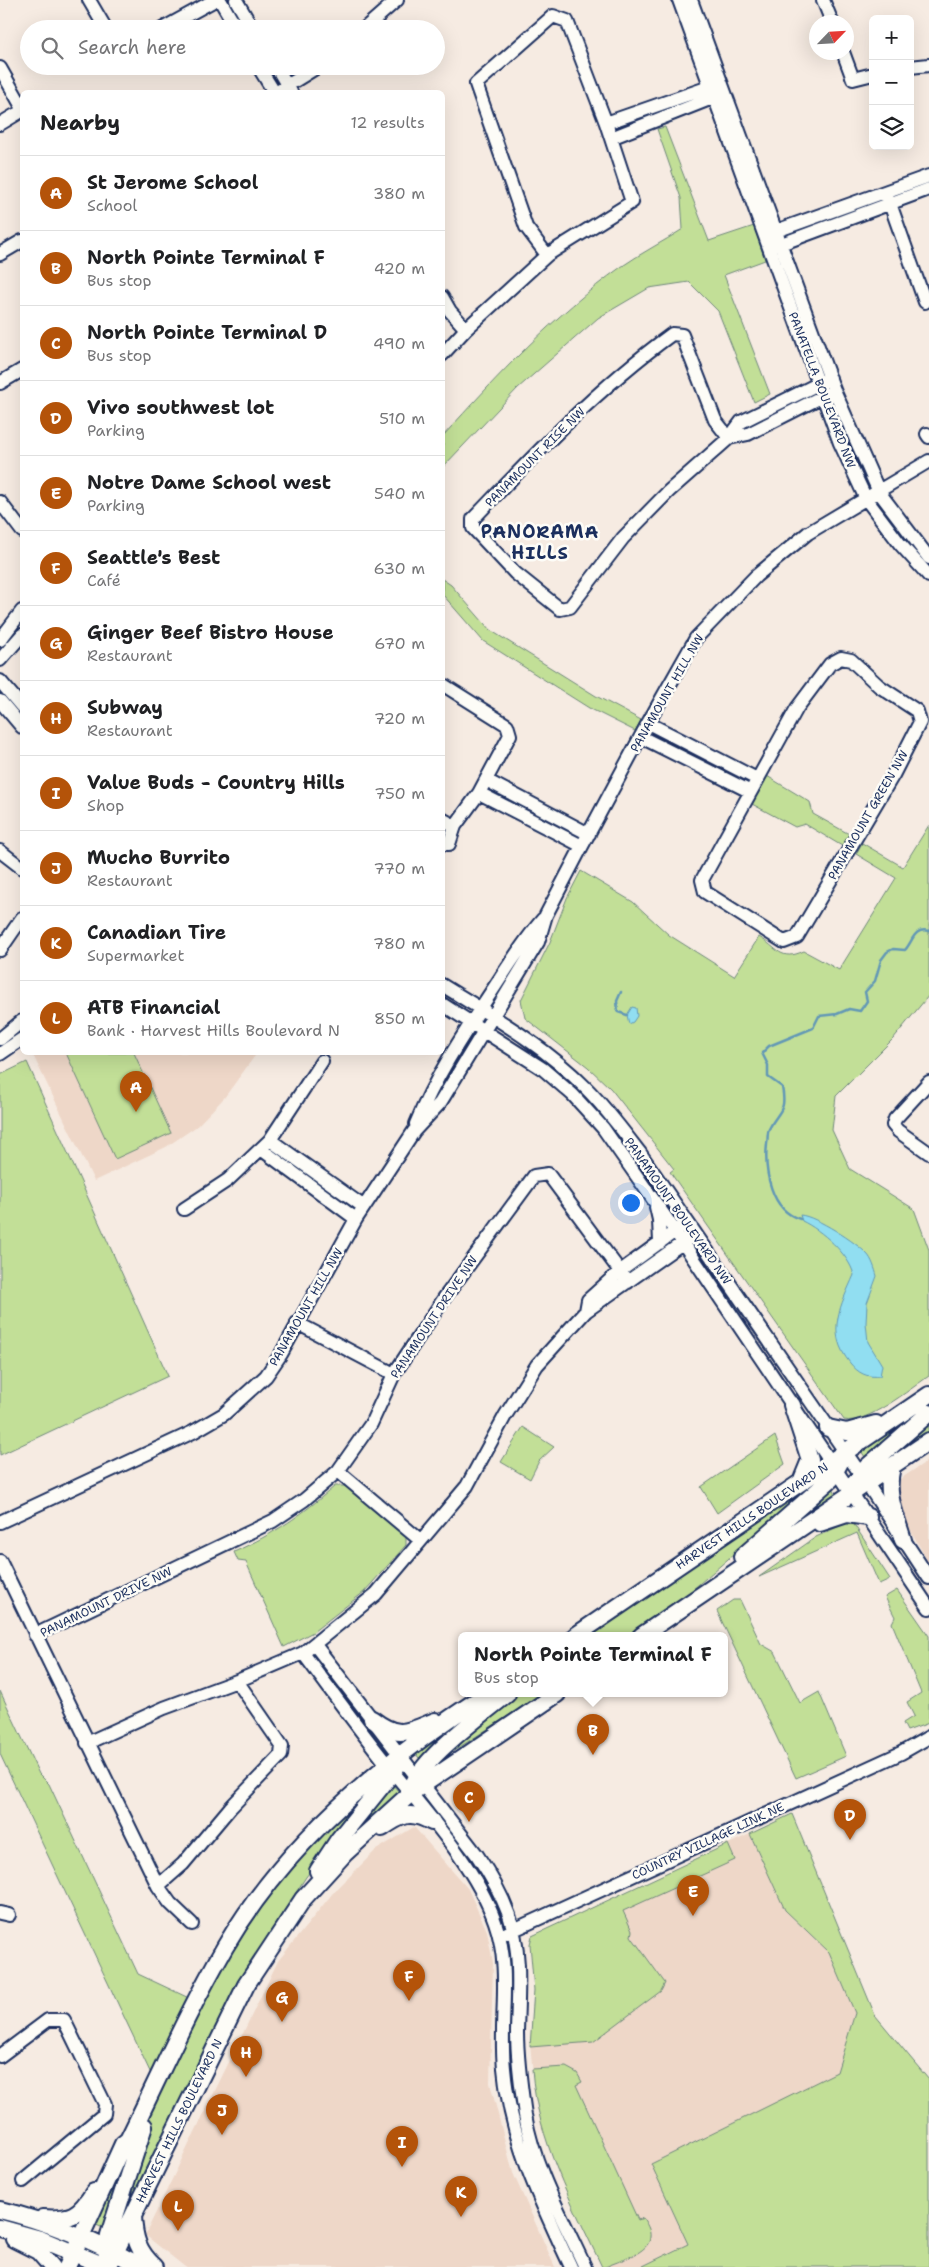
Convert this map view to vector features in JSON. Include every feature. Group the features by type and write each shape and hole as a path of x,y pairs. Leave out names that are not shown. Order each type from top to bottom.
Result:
{"main road":[{"name":"HARVEST HILLS BOULEVARD N","path":"581,1632 801,1483 834,1466 845,1452 929,1395"},
{"path":"792,1405 810,1460 801,1483"},
{"path":"828,1428 839,1432 854,1432 903,1413"},
{"path":"864,1478 929,1413"},
{"path":"647,1632 851,1492 854,1482 892,1466 929,1441"},
{"path":"696,1599 831,1479 834,1466"},
{"path":"892,1466 888,1485 889,1496 904,1540"},
{"path":"769,1550 838,1515 852,1514 868,1518"},
{"path":"28,2217 64,2219 80,2211 103,2178 112,2155 128,2140 200,1992 225,1946 249,1910 284,1865 308,1840 393,1764 482,1697"},
{"path":"417,1785 427,1762 503,1697"},
{"name":"HARVEST HILLS BOULEVARD N","path":"109,2260 133,2216 246,1985 302,1900 346,1853 417,1785 552,1697"},
{"path":"372,1719 388,1731 400,1733 415,1730 468,1706"},
{"path":"302,1900 339,1839 393,1764"},
{"path":"346,1853 389,1823 404,1816 415,1814 432,1822"},
{"path":"109,2260 155,2084"},
{"path":"77,2261 81,2237 123,2144"},
{"path":"0,2210 28,2217 81,2237 109,2260"},
{"path":"133,2216 136,2243 143,2255 155,2267"},
{"path":"0,2228 40,2238 77,2261 109,2260 142,2267"},
{"path":"0,2233 38,2251 52,2267"}],"street":[{"path":"89,0 101,20"},
{"path":"178,20 215,0"},
{"path":"220,0 232,20"},
{"path":"236,0 248,20"},
{"path":"374,20 397,0"},
{"name":"PANATELLA BOULEVARD NW","path":"679,0 776,231 832,384 879,492 929,558"},
{"name":"PANATELLA BOULEVARD NW","path":"691,0 717,90 768,242 840,442 866,499 900,544 929,576"},
{"path":"823,0 829,15"},
{"path":"445,352 547,255 632,202 606,122 567,21 553,16 476,84 526,227 547,255"},
{"path":"846,60 852,79 869,75"},
{"path":"914,67 929,65"},
{"path":"0,68 20,102"},
{"path":"267,75 281,90"},
{"path":"278,75 282,90"},
{"path":"283,90 306,75"},
{"path":"606,122 717,90"},
{"path":"611,138 717,90"},
{"path":"0,124 20,112"},
{"path":"929,176 776,231 768,242 781,244 929,189"},
{"path":"886,191 925,302"},
{"path":"0,254 20,242"},
{"path":"445,302 466,330"},
{"name":"PANAMOUNT RISE NW","path":"729,438 715,420 682,335 672,334 645,354 531,457 473,519 473,528 515,573 560,609 570,606 623,538 669,491 729,438 741,422 818,383 832,384"},
{"path":"0,383 20,371"},
{"name":"PANAMOUNT RISE NW","path":"729,438 748,434 822,396 832,384"},
{"name":"PANAMOUNT HILL NW","path":"0,1522 193,1432 224,1414 266,1376 356,1219 414,1131 440,1103 538,942 546,915 648,723 696,638 756,576 808,533 929,461"},
{"path":"0,502 20,528"},
{"path":"0,640 20,614"},
{"path":"0,660 20,638"},
{"name":"PANAMOUNT GREEN NW","path":"841,658 851,660 879,686 917,710 920,722 893,775 797,937 784,942 705,892 702,880 749,791 797,708 830,664 841,658"},
{"path":"0,681 20,704"},
{"path":"445,686 507,725 510,730 510,735 483,786 456,826 449,844 445,844"},
{"path":"0,701 20,725"},
{"path":"648,723 757,779"},
{"path":"641,737 749,791"},
{"path":"483,786 589,834"},
{"path":"483,786 582,846"},
{"path":"445,820 456,826"},
{"path":"0,851 20,866"},
{"name":"PANAMOUNT HILL NW","path":"414,1131 429,1092 528,936 546,915"},
{"path":"0,950 20,921"},
{"name":"PANAMOUNT BOULEVARD NW","path":"445,987 494,1017 544,1052 585,1087 614,1118 864,1478 929,1578"},
{"name":"PANAMOUNT BOULEVARD NW","path":"445,1006 543,1069 573,1095 603,1128 676,1231 929,1608"},
{"path":"0,1039 20,1023"},
{"path":"0,1054 20,1040"},
{"path":"184,1210 228,1180 266,1145 322,1061"},
{"path":"929,1082 895,1119 893,1125 898,1131 929,1153"},
{"path":"266,1145 364,1207"},
{"path":"266,1145 356,1219"},
{"name":"PANAMOUNT DRIVE NW","path":"192,1924 170,1904 158,1886 35,1635 273,1522 304,1500 338,1470 371,1424 394,1374 445,1297 534,1176 548,1174 624,1277"},
{"path":"654,1200 659,1220 660,1242"},
{"path":"624,1277 660,1242 687,1223"},
{"path":"87,1743 164,1708 237,1681 303,1653 376,1594 467,1486 505,1416 537,1365 586,1311 588,1300 695,1234"},
{"path":"297,1323 394,1374"},
{"path":"338,1470 420,1540"},
{"path":"0,1561 35,1635"},
{"path":"314,1644 372,1719 393,1764 417,1785 432,1822 476,1880 486,1899 500,1936 505,1969 504,2068 512,2120 521,2155 534,2188 571,2267"},
{"path":"303,1653 393,1764 417,1785 490,1874 500,1892 513,1931 520,1992 518,2065 526,2118 546,2180 585,2267"},
{"path":"158,1886 183,1864 230,1808 280,1755 282,1746 237,1681"},
{"name":"COUNTRY VILLAGE LINK NE","path":"500,1936 915,1746 929,1736"},
{"name":"COUNTRY VILLAGE LINK NE","path":"915,1746 929,1744"},
{"path":"0,2056 48,2020 64,2020 105,2104 104,2114 23,2181"}],"shaded area":[{"path":"33,1055 256,1055 224,1098 197,1126 166,1147 94,1181"},
{"path":"929,1460 929,1564 896,1503 897,1481"},
{"path":"414,1827 468,1889 487,1931 493,1963 490,2083 513,2173 555,2267 185,2267 145,2235 278,1961 332,1894 376,1850"},
{"path":"750,1834 785,1910 829,1952 855,2013 837,2073 652,2164 688,2244 641,2267 602,2267 559,2176 541,2125 535,2097 530,2043 534,1990 530,1944 532,1936"}],"green space":[{"path":"665,127 709,241 754,226 765,260 724,275 770,394 754,402 718,311 689,282 649,288 598,318 518,388 445,465 445,434 527,347 596,286 629,262 683,229 681,198 657,129"},
{"path":"445,581 451,585 490,630 596,696 641,720 635,731 589,708 483,641 445,597"},
{"path":"767,776 810,802 813,814 849,834 842,846 805,824 795,827 752,804"},
{"path":"929,825 929,995 893,1039 836,1096 832,1130 850,1169 914,1209 929,1250 929,1376 876,1412 853,1420 844,1420 670,1172 674,1169 611,1089 588,1067 525,1018 521,1000 550,942 567,898 581,871 633,902 669,935 734,976 759,937 784,954 790,955 804,951 839,970 896,878 856,854 862,843 903,867"},
{"path":"67,1055 135,1055 171,1133 115,1159"},
{"path":"27,1062 168,1376 0,1455 0,1075"},
{"path":"915,1412 915,1416 867,1460 859,1448"},
{"path":"929,1419 929,1432 890,1458 888,1456"},
{"path":"523,1427 554,1447 539,1461 530,1479 501,1462"},
{"path":"775,1436 785,1464 717,1513 701,1487"},
{"path":"813,1479 815,1484 684,1597 633,1632 588,1632"},
{"path":"335,1486 345,1486 406,1535 406,1545 364,1592 313,1632 284,1647 246,1562 238,1561 234,1552 263,1538 287,1523"},
{"path":"833,1487 836,1494 784,1528"},
{"path":"848,1522 853,1523 890,1579 879,1584 857,1533 759,1577 816,1537"},
{"path":"897,1590 929,1636 929,1723 907,1731 903,1723 914,1716 907,1702 921,1693 892,1623 895,1617 885,1597"},
{"path":"733,1600 740,1600 761,1644 775,1652 800,1703 819,1692 846,1756 796,1778 717,1611"},
{"path":"0,1691 39,1774 49,1784 138,1974 191,1999 152,2076 0,1754"},
{"path":"509,1697 537,1697 435,1763"},
{"path":"459,1719 461,1722 419,1758 413,1750"},
{"path":"392,1784 399,1792 371,1818 367,1815"},
{"path":"376,1785 306,1877 263,1943 196,2071 124,2219 120,2218 160,2082 231,1943 269,1891 334,1816"},
{"path":"792,1814 875,2015 929,2080 929,2267 641,2267 688,2244 651,2164 837,2072 855,2013 829,1952 785,1910 750,1834"},
{"path":"728,1844 735,1860 623,1911 632,1931 631,1936 665,1983 661,1991 593,2042 530,2047 534,1990 530,1944 532,1936"},
{"path":"566,2067 577,2073 582,2082 576,2085 638,2220 643,2218 650,2232 649,2243 645,2248 632,2256 605,2267 602,2267 558,2171 548,2146 535,2095 532,2069"},
{"path":"116,2177 119,2179 103,2228 92,2223"}],"water":[{"path":"632,1007 636,1008 637,1016 629,1024 627,1015"},
{"path":"800,1215 816,1220 846,1237 862,1249 872,1261 877,1276 867,1303 866,1323 868,1342 882,1365 880,1376 867,1375 856,1370 842,1352 838,1340 838,1319 844,1297 854,1275 840,1251 817,1230 802,1221"}],"waterway":[{"path":"800,1219 790,1215 782,1208 776,1199 768,1177 766,1155 768,1132 781,1111 783,1095 782,1087 768,1077 768,1065 762,1053 769,1046 813,1028 819,1016 837,1014 849,1009 860,1011 867,1001 865,992 875,981 881,960 887,952 893,949 905,950 917,933 924,930 929,931"},
{"path":"621,992 617,1001 618,1012 627,1015"}],"place":[{"name":"St Jerome School","path":"136,1112"},
{"name":"North Pointe Terminal F","path":"593,1755"},
{"name":"North Pointe Terminal D","path":"469,1822"},
{"name":"Vivo southwest lot","path":"850,1840"},
{"name":"Notre Dame School west","path":"693,1916"},
{"name":"Seattle's Best","path":"409,2001"},
{"name":"Ginger Beef Bistro House","path":"282,2022"},
{"name":"Subway","path":"246,2077"},
{"name":"Mucho Burrito","path":"222,2135"},
{"name":"Value Buds - Country Hills","path":"402,2167"},
{"name":"Canadian Tire","path":"461,2217"},
{"name":"ATB Financial","path":"178,2231"}],"district":[{"name":"PANORAMA HILLS","path":"540,542"}]}
